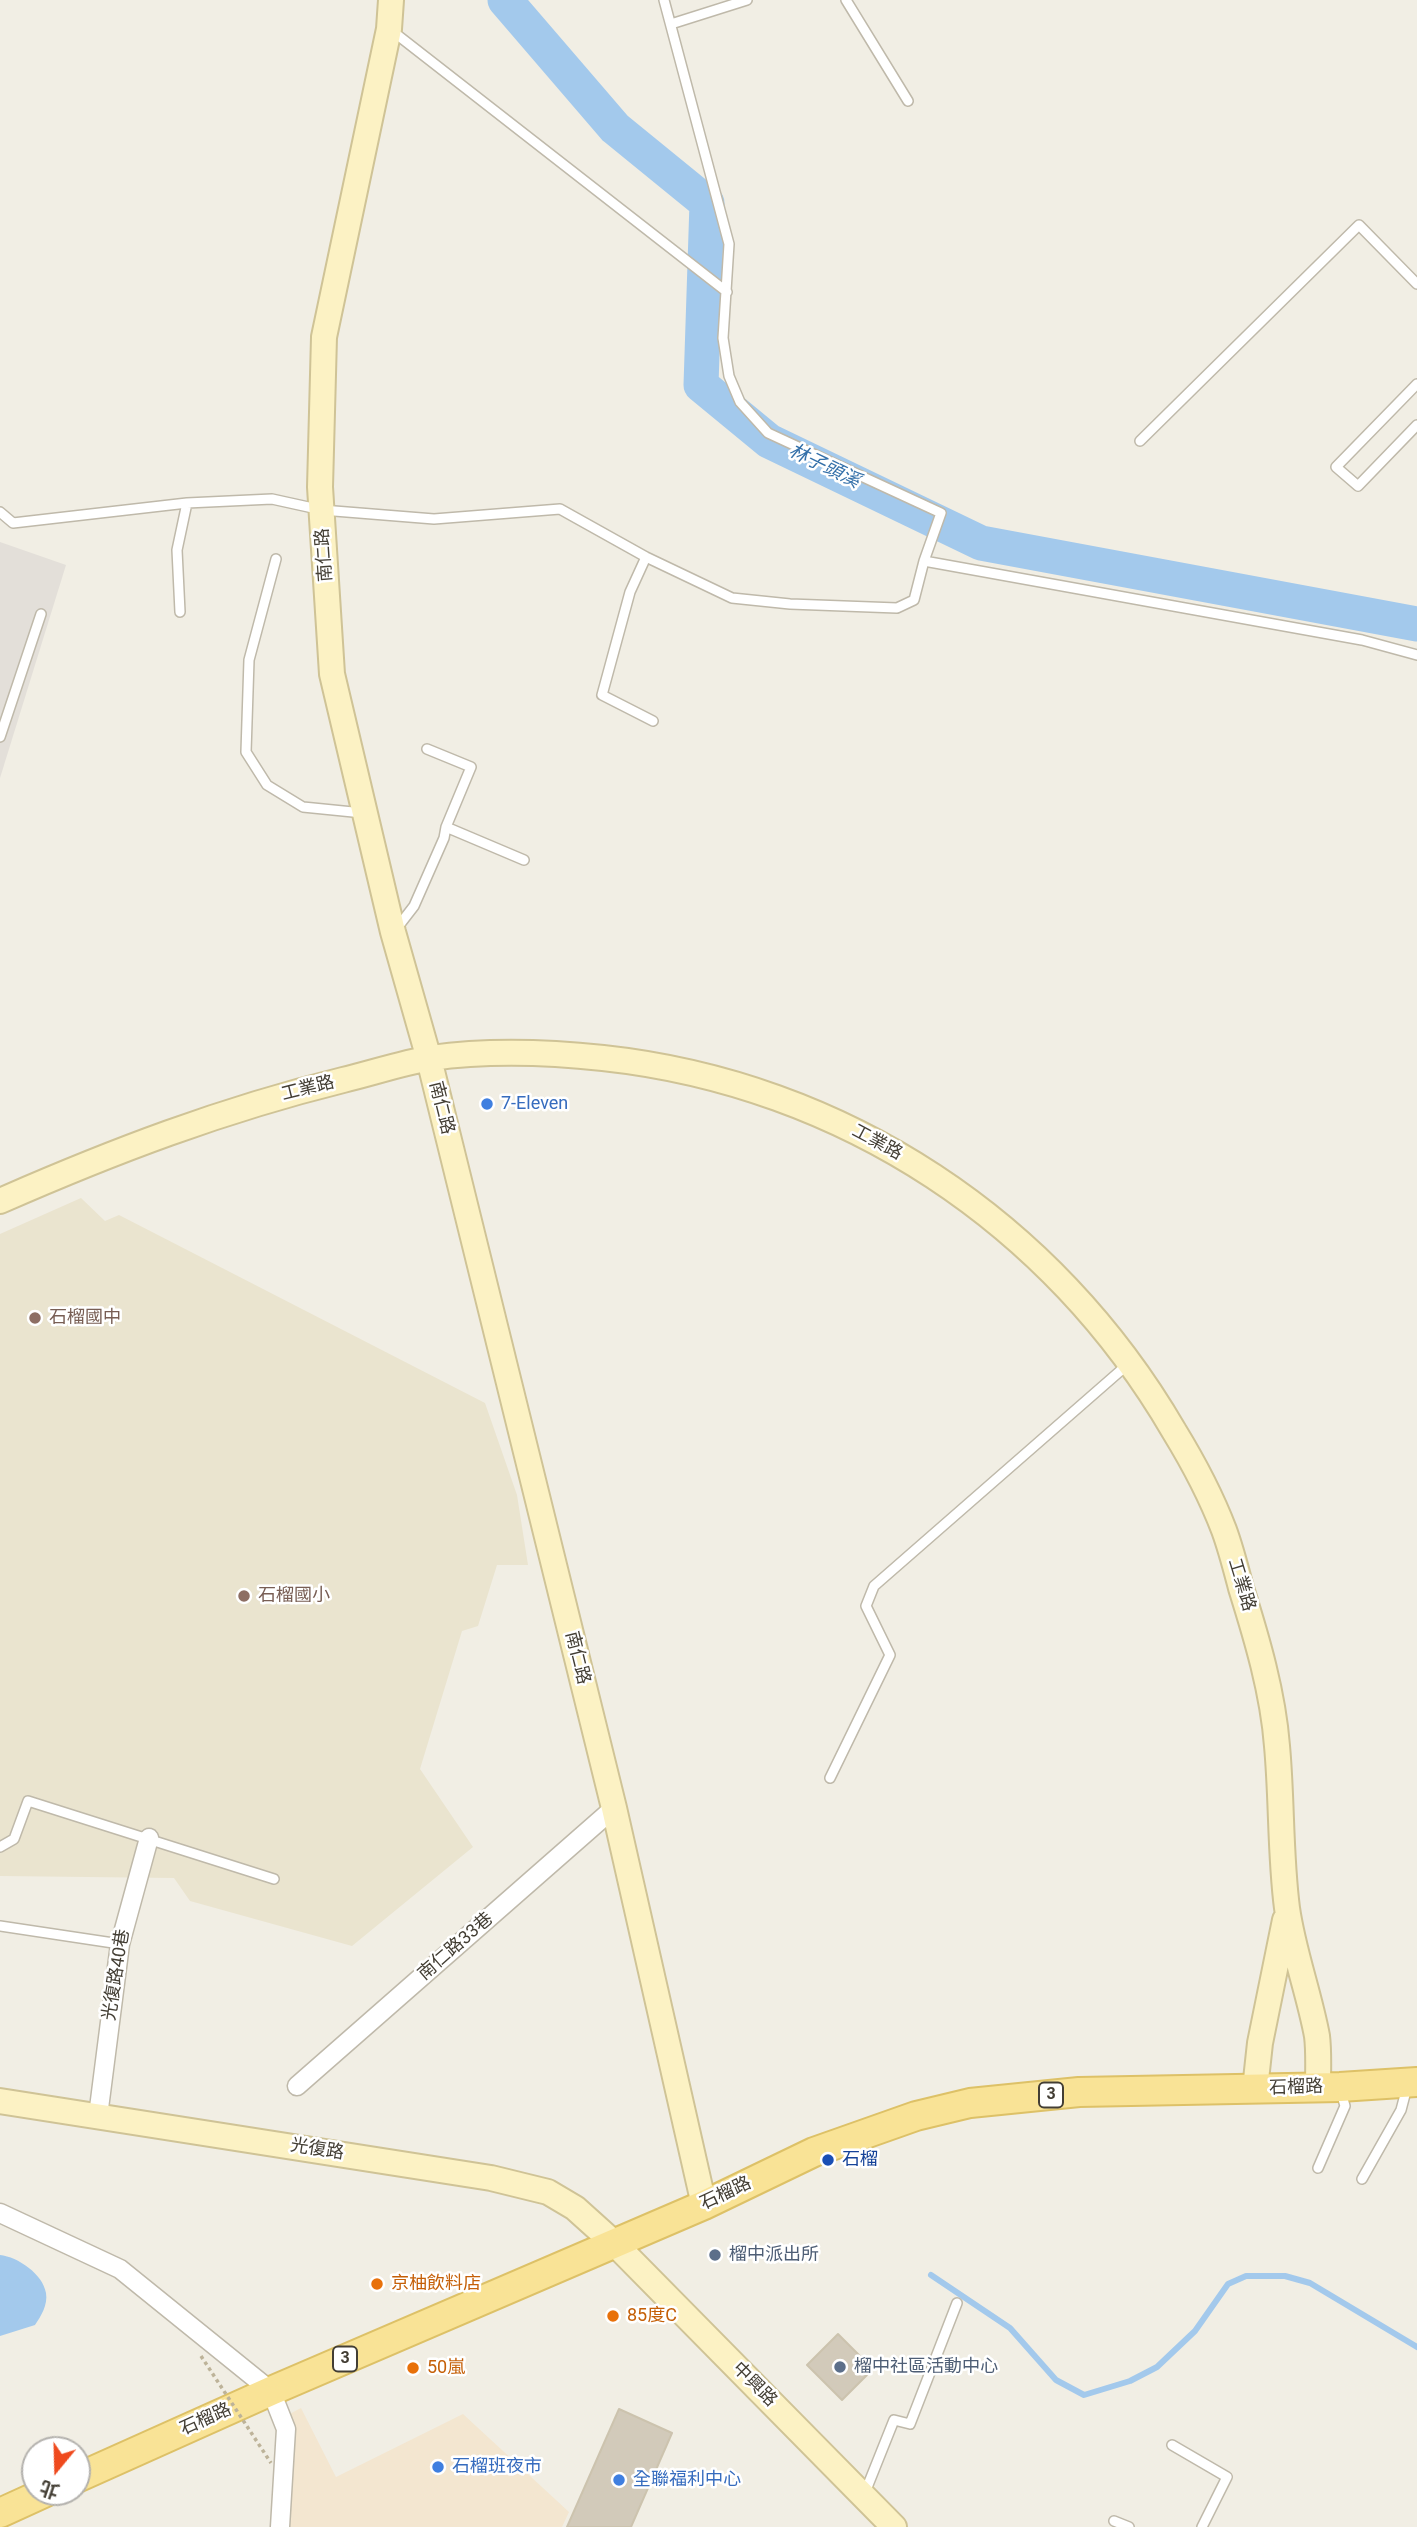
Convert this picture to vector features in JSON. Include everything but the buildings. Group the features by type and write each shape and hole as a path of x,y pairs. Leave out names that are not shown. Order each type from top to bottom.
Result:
{"main road":[{"name":"石榴路","path":"91,2472 271,2391 704,2205 814,2152 916,2116 970,2103 1079,2092 1329,2087 1413,2082"},
{"path":"0,2513 21,2503"}],"street":[{"name":"南仁路","path":"391,0 389,29 324,337 320,487 332,674 393,932 429,1059 614,1808 704,2205"},
{"name":"工業路","path":"0,1201 103,1156 271,1098 429,1059 526,1053 624,1060 719,1080 811,1111 896,1152 972,1202 1049,1268 1103,1326 1131,1361 1188,1454 1223,1529 1259,1646 1277,1740 1287,1909 1329,2087"},
{"name":"南仁路33巷","path":"297,2086 614,1808"},
{"name":"光復路40巷","path":"98,2116 120,1944 149,1838"},
{"name":"工業路","path":"1255,2089 1260,2043 1287,1909"},
{"name":"光復路","path":"0,2101 491,2178 548,2192 575,2208 615,2244"},
{"path":"0,2213 120,2269 271,2391 286,2429 280,2527"},
{"name":"中興路","path":"615,2244 894,2527"}],"lane":[{"path":"0,512 13,523 187,503 272,499 321,510 434,519 560,509 646,557 732,598 790,604 897,608 914,600 923,561 941,513 768,433 740,402 729,376 723,338 729,244 664,0"},
{"path":"671,24 747,0"},
{"path":"846,0 908,101"},
{"path":"389,29 727,292"},
{"path":"1140,441 1359,225 1417,284"},
{"path":"1417,384 1336,467 1358,486 1417,425"},
{"path":"180,611 177,550 187,503"},
{"path":"646,557 630,592 602,695 653,721"},
{"path":"276,559 249,660 246,752 267,785 303,807 365,813"},
{"path":"923,561 1362,640 1417,655"},
{"path":"0,737 41,614"},
{"path":"393,932 414,906 471,767 427,749"},
{"path":"446,827 524,860"},
{"path":"830,1778 890,1655 866,1606 874,1586 1131,1361"},
{"path":"0,1847 14,1839 28,1801 274,1879"},
{"path":"0,1926 120,1944"},
{"path":"1362,2179 1413,2082"},
{"path":"1318,2168 1345,2106 1329,2087"},
{"path":"864,2497 894,2420 910,2424 957,2303"},
{"path":"1172,2445 1227,2477 1202,2527"},
{"path":"1114,2521 1129,2527"}],"path":[{"path":"201,2356 271,2463"}],"shaded area":[{"path":"0,542 66,565 0,778"},
{"name":"石榴國小","path":"81,1198 105,1221 119,1215 485,1403 517,1495 528,1565 497,1565 478,1626 462,1631 420,1769 473,1847 352,1946 190,1901 174,1878 0,1876 0,1234"},
{"name":"石榴班夜市","path":"301,2408 336,2477 463,2414 569,2512 562,2527 279,2527 278,2420"}],"water":[{"path":"0,2255 22,2263 35,2273 44,2286 46,2302 35,2325 0,2336"}],"waterway":[{"name":"林子頭溪","path":"505,0 615,128 707,203 701,385 769,441 981,543 1417,624"},
{"path":"931,2275 1010,2328 1056,2380 1084,2395 1130,2381 1157,2367 1195,2331 1228,2284 1246,2276 1285,2276 1310,2283 1417,2347"}],"place":[{"name":"7-Eleven","path":"487,1104"},
{"name":"石榴國中","path":"35,1318"},
{"name":"石榴國小","path":"244,1596"},
{"name":"石榴","path":"828,2160"},
{"name":"榴中派出所","path":"715,2255"},
{"name":"京柚飲料店","path":"377,2284"},
{"name":"85度C","path":"613,2316"},
{"name":"榴中社區活動中心","path":"840,2367"},
{"name":"50嵐","path":"413,2368"},
{"name":"石榴班夜市","path":"438,2467"},
{"name":"全聯福利中心","path":"619,2480"}]}
